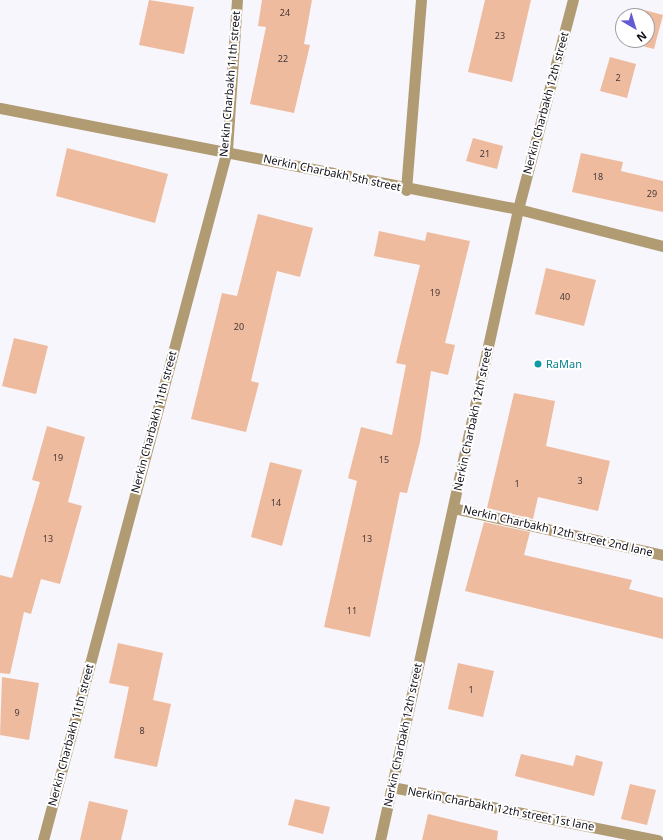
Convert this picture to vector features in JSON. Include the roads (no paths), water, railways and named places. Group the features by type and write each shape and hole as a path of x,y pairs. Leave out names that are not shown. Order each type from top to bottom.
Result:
{"street":[{"name":"Nerkin Charbakh 11th street","path":"43,840 227,150 237,0"},
{"path":"406,190 421,0"},
{"name":"Nerkin Charbakh 12th street","path":"380,840 518,209 573,0"},
{"name":"Nerkin Charbakh 5th street","path":"0,108 227,150 406,190 518,209 663,246"},
{"name":"Nerkin Charbakh 12th street 2nd lane","path":"453,508 663,555"},
{"name":"Nerkin Charbakh 12th street 1st lane","path":"392,787 658,840"}],"place":[{"name":"RaMan","path":"538,364"}]}
